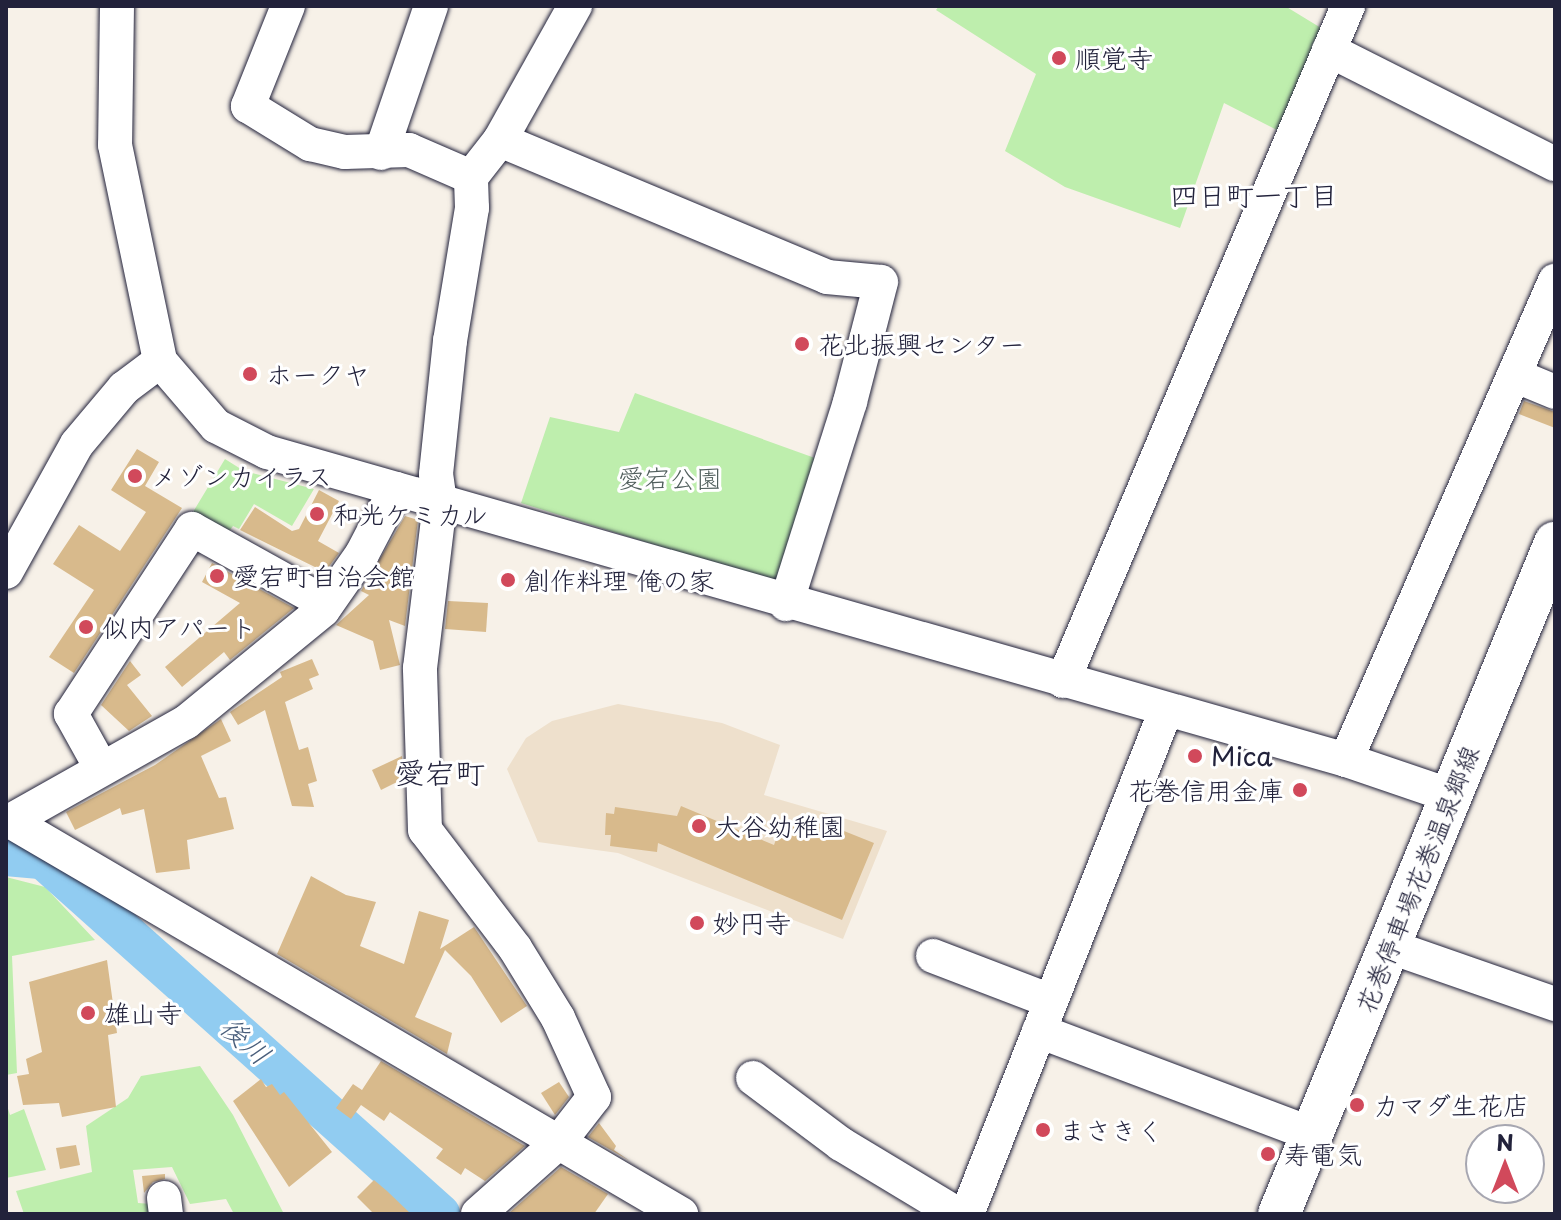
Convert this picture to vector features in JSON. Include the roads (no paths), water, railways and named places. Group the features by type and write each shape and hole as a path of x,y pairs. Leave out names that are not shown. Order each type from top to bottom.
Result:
{"main road":[{"name":"花巻停車場花巻温泉郷線","path":"1279,1214 1555,543"}],"street":[{"path":"117,6 115,145 160,361 216,426 267,452 786,604 1346,760 1449,795"},
{"path":"288,6 248,106 310,144 381,153 409,150 471,177"},
{"path":"381,153 431,6"},
{"path":"478,1214 559,1142 594,1097 558,1018 515,948 425,830 420,668 440,502 438,460 456,287 472,208 471,177 500,140 575,6"},
{"path":"1063,681 1348,6"},
{"path":"1329,50 1555,164"},
{"path":"500,140 827,277 881,282 850,402 786,604"},
{"path":"1346,760 1555,281"},
{"path":"6,572 77,444 124,388 160,361"},
{"path":"1514,375 1555,392"},
{"path":"396,489 362,554 327,604 186,722 100,766 10,821 681,1214"},
{"path":"100,766 71,714 192,529 327,604"},
{"path":"967,1214 1166,710"},
{"path":"1391,947 1555,1004"},
{"path":"933,956 1045,1016 1312,1134"},
{"path":"753,1078 841,1144 957,1214"}],"waterway":[{"name":"後川","path":"6,856 43,859 440,1214"}],"place":[{"name":"順覚寺","path":"1059,58"},
{"name":"花北振興センター","path":"802,344"},
{"name":"ホークヤ","path":"250,374"},
{"name":"メゾンカイラス","path":"135,476"},
{"name":"和光ケミカル","path":"317,514"},
{"name":"愛宕町自治会館","path":"217,576"},
{"name":"創作料理 俺の家","path":"508,580"},
{"name":"似内アパート","path":"86,627"},
{"name":"Mica","path":"1195,756"},
{"name":"花巻信用金庫","path":"1300,790"},
{"name":"大谷幼稚園","path":"699,826"},
{"name":"妙円寺","path":"697,923"},
{"name":"雄山寺","path":"88,1013"},
{"name":"カマダ生花店","path":"1357,1105"},
{"name":"まさきく","path":"1043,1130"},
{"name":"寿電気","path":"1268,1154"}],"district":[{"name":"四日町一丁目","path":"1254,195"},
{"name":"愛宕町","path":"440,772"}],"park label":[{"name":"愛宕公園","path":"670,478"}]}
